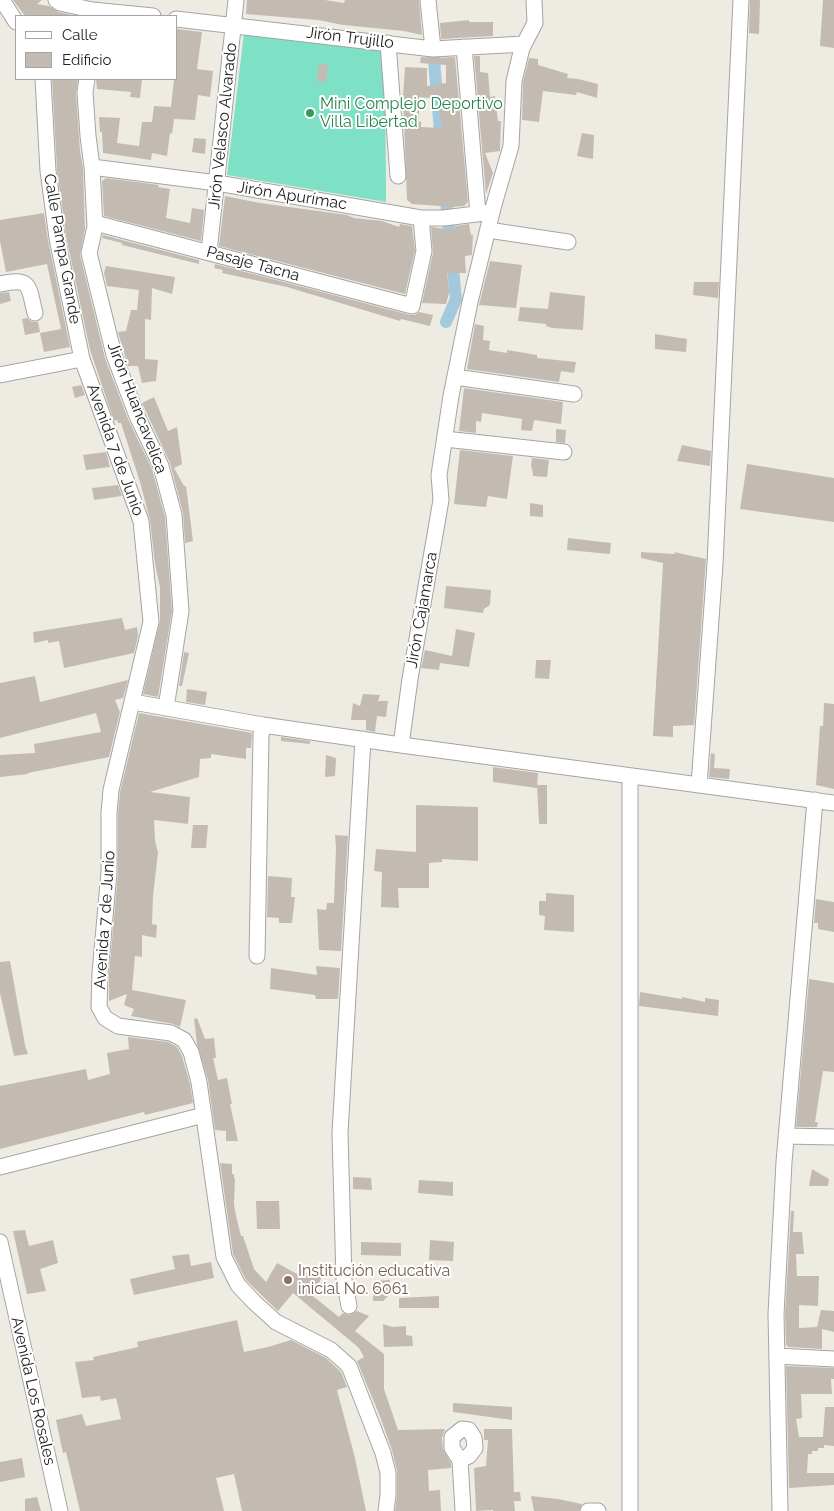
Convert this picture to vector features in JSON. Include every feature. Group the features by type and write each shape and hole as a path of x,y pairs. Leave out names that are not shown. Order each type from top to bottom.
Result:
{"street":[{"path":"2,0 15,20"},
{"path":"56,0 92,13 132,15"},
{"name":"Jirón Velasco Alvarado","path":"209,252 236,0"},
{"path":"428,0 433,48"},
{"path":"485,213 511,146 514,82 524,44 535,23 534,0"},
{"path":"699,785 715,564 742,0"},
{"name":"Jirón Trujillo","path":"178,18 433,48 524,44"},
{"path":"388,43 398,176"},
{"path":"464,47 485,213"},
{"name":"Calle Pampa Grande","path":"43,80 48,171 57,238 82,359"},
{"name":"Jirón Huancavelica","path":"86,80 88,136 92,167 95,223 89,253 114,354 137,416 162,466 174,515 181,612 166,708"},
{"name":"Jirón Apurímac","path":"92,167 217,184 421,218 444,218 485,213"},
{"name":"Jirón Cajamarca","path":"401,745 410,679 441,500 440,475 455,377 470,302 488,230 485,213"},
{"name":"Pasaje Tacna","path":"95,223 412,306 424,251 421,218"},
{"path":"488,230 568,242"},
{"path":"0,284 16,280 23,282 29,287 35,313"},
{"path":"0,375 82,359"},
{"name":"Avenida 7 de Junio","path":"82,359 141,521 151,622 111,790 109,872 100,973 99,1007 104,1018 118,1026 171,1033 184,1040 191,1052 204,1115 224,1257 238,1285 276,1322 331,1350 349,1366 384,1453 388,1473 386,1511"},
{"path":"455,377 574,394"},
{"path":"445,439 564,452"},
{"path":"133,702 263,725 401,745 834,803"},
{"path":"257,956 261,735 263,725"},
{"path":"349,1306 344,1280 340,1133 362,739"},
{"path":"630,776 630,1511"},
{"path":"780,1511 776,1305 786,1136 816,800"},
{"path":"0,1167 204,1115"},
{"path":"786,1136 834,1137"},
{"name":"Avenida Los Rosales","path":"0,1242 60,1511"},
{"path":"777,1356 834,1358"},
{"path":"460,1460 463,1511"},
{"path":"588,1511 598,1511"}],"green space":[{"name":"Mini Complejo Deportivo Villa Libertad","path":"244,33 385,50 386,202 227,175"}],"building":[{"path":"13,0 42,0 37,4 49,6 58,12 72,15 24,15"},
{"path":"247,0 325,0 344,3 345,0 419,0 422,35 318,20 246,14"},
{"path":"750,0 760,0 759,34 749,33"},
{"path":"823,0 834,0 834,48 820,46"},
{"path":"469,20 469,22 493,22 493,36 441,39 440,23"},
{"path":"178,29 202,32 197,69 213,71 210,97 198,95 195,120 174,119 167,156 152,153 151,160 103,153 99,117 120,118 117,143 139,146 142,122 152,122 154,106 171,107 174,80 178,80"},
{"path":"474,56 480,56 480,72 488,73 490,97 495,96 498,121 501,121 500,151 485,153 493,173 486,194"},
{"path":"421,57 455,57 468,202 464,206 412,204 407,200 403,96 405,67 427,68 427,86 446,83 446,65 420,63","holes":["419,97 438,99 442,128 421,127 421,121 419,122"]},
{"path":"529,58 538,59 538,65 568,74 567,78 598,84 597,98 577,92 576,95 543,91 539,122 522,120 523,82"},
{"path":"319,64 328,65 326,82 317,81"},
{"path":"52,80 78,80 76,93 83,168 85,229 80,255 105,358 128,419 152,469 165,517 172,611 158,697 143,694 160,621 160,587 155,564 150,520 121,423 118,423 117,420 114,421 90,350 66,236 57,170"},
{"path":"96,80 142,80 140,98 130,97 131,92 97,89"},
{"path":"582,133 594,135 593,159 577,156"},
{"path":"194,138 206,139 205,154 192,152"},
{"path":"106,178 159,185 158,187 170,189 166,218 190,223 192,208 204,210 201,241 104,216 102,181"},
{"path":"225,196 382,221 399,227 400,224 412,226 415,250 405,294 219,246"},
{"path":"44,213 70,347 44,352 40,333 61,329 47,264 6,272 0,241 0,220"},
{"path":"469,224 471,235 473,235 472,255 465,256 466,273 447,273 450,290 446,304 422,303 433,253 431,227 455,230 455,226"},
{"path":"103,235 199,260 199,264 122,245 122,243 102,238"},
{"path":"490,261 522,265 516,308 479,305"},
{"path":"215,264 410,315 415,315 419,312 433,315 430,326 401,319 400,321 287,287 222,273 223,270 214,268"},
{"path":"106,266 175,277 172,294 152,288 151,320 145,319 145,359 158,360 156,381 142,383 138,366 128,366 118,332 126,331 131,310 137,310 139,290 107,286 104,273"},
{"path":"694,282 719,282 718,298 693,295"},
{"path":"9,292 11,301 0,304 0,293"},
{"path":"550,292 585,296 583,330 552,328 546,326 546,324 518,321 520,307 548,309"},
{"path":"27,318 32,322 38,322 40,332 25,335 22,319"},
{"path":"475,324 484,326 483,340 490,341 489,350 507,353 507,350 537,355 537,358 576,362 574,373 561,371 559,382 467,369"},
{"path":"655,334 687,339 686,352 655,349"},
{"path":"81,385 85,395 75,398 72,387"},
{"path":"464,388 563,402 561,424 534,420 532,431 521,430 522,419 482,413 481,422 476,421 476,433 459,431"},
{"path":"154,397 168,431 177,427 182,464 174,468 184,486 186,486 193,541 185,543 183,513 170,463 142,403"},
{"path":"556,429 566,430 565,443 556,442"},
{"path":"682,445 711,451 710,466 677,461"},
{"path":"460,450 513,456 507,499 488,496 486,507 454,504"},
{"path":"106,452 110,467 86,470 83,455"},
{"path":"532,458 549,460 547,477 533,476"},
{"path":"747,464 834,478 834,522 740,509"},
{"path":"118,485 122,496 94,500 92,488"},
{"path":"530,503 543,505 543,517 530,516"},
{"path":"568,538 611,543 610,554 567,550"},
{"path":"641,552 675,554 674,552 706,559 694,725 673,726 673,737 653,736 663,563 641,558"},
{"path":"446,586 491,590 490,605 484,609 483,613 444,608"},
{"path":"122,618 125,630 137,627 138,636 134,653 64,668 59,641 48,643 48,640 34,643 33,632"},
{"path":"456,629 475,633 469,667 440,663 439,670 421,668 425,650 452,656"},
{"path":"184,652 189,653 182,686 179,686"},
{"path":"536,660 551,660 549,679 535,678"},
{"path":"35,676 40,702 128,680 123,698 115,700 120,712 109,757 28,774 0,777 0,755 35,753 34,744 101,732 96,713 0,738 0,683"},
{"path":"187,689 207,692 205,705 186,702"},
{"path":"363,694 380,695 378,701 388,701 386,717 377,716 375,732 366,730 366,720 351,720 353,703 360,706"},
{"path":"824,703 834,704 834,789 816,785 820,726 823,726"},
{"path":"139,713 252,733 251,748 246,748 246,759 211,754 211,758 200,759 199,777 150,792 190,797 188,824 154,820 158,853 152,924 157,925 156,938 142,935 142,957 135,956 132,990 186,1000 180,1027 131,1016 134,1009 124,1005 127,994 109,1001 109,974 118,873 120,792"},
{"path":"281,737 310,741 310,744 281,741"},
{"path":"711,753 715,754 714,768 730,769 729,779 709,777"},
{"path":"326,755 336,758 335,776 325,777"},
{"path":"493,767 538,773 537,788 493,782"},
{"path":"537,785 547,785 547,824 539,824"},
{"path":"416,805 478,807 478,861 442,859 442,862 429,863 429,888 398,888 399,908 381,907 382,872 374,871 376,849 416,852"},
{"path":"193,825 208,825 206,848 191,848"},
{"path":"335,835 348,836 341,951 319,950 317,909 326,910 327,903 334,903"},
{"path":"268,876 292,878 291,897 295,897 292,923 279,923 279,918 267,917"},
{"path":"546,893 574,895 574,932 544,930 545,916 539,915 539,901 546,901"},
{"path":"816,899 834,902 834,932 818,929 818,923 814,923"},
{"path":"10,961 28,1054 14,1056 0,993 0,962"},
{"path":"316,966 340,968 338,999 316,999 315,995 270,989 271,968 317,975"},
{"path":"809,979 834,983 834,1072 823,1071 815,1122 818,1122 817,1127 796,1127"},
{"path":"640,992 705,1002 705,998 719,1000 718,1016 639,1006"},
{"path":"197,1018 205,1039 214,1038 216,1058 213,1058 218,1080 227,1078 232,1104 230,1104 238,1141 226,1141 226,1131 215,1130 208,1080 197,1044 194,1019"},
{"path":"128,1037 168,1042 177,1047 182,1056 190,1084 193,1103 145,1115 144,1112 0,1149 0,1086 86,1069 88,1080 110,1074 107,1053 129,1049"},
{"path":"220,1163 232,1164 232,1174 234,1174 235,1178 234,1204 236,1216 241,1236 243,1236 254,1269 266,1282 277,1263 297,1274 300,1269 308,1274 312,1268 323,1274 315,1292 309,1293 339,1317 343,1313 350,1315 357,1311 369,1316 355,1331 384,1354 384,1389 398,1430 445,1429 442,1438 443,1449 451,1463 451,1468 428,1470 429,1491 440,1490 441,1511 395,1511 397,1471 392,1450 379,1414 357,1361 364,1357 359,1348 293,1293 278,1311 246,1280 233,1254"},
{"path":"812,1169 829,1179 828,1186 809,1186"},
{"path":"353,1177 371,1178 372,1190 353,1189"},
{"path":"419,1180 453,1182 453,1196 418,1193"},
{"path":"256,1201 279,1201 280,1229 257,1229"},
{"path":"791,1211 794,1211 793,1232 802,1232 804,1254 796,1254 797,1276 819,1276 818,1306 799,1305 799,1328 817,1327 821,1310 834,1311 834,1332 822,1329 822,1349 789,1347 786,1345 785,1314"},
{"path":"25,1230 29,1246 53,1240 58,1263 40,1269 46,1291 27,1294 13,1231"},
{"path":"430,1240 454,1242 453,1261 429,1260"},
{"path":"361,1242 401,1243 401,1256 361,1255"},
{"path":"189,1254 191,1266 211,1262 214,1278 134,1295 130,1279 175,1269 172,1256"},
{"path":"390,1280 389,1295 383,1301 373,1301 374,1281"},
{"path":"439,1296 439,1308 399,1308 399,1298"},
{"path":"237,1320 244,1352 291,1340 326,1358 341,1372 347,1387 337,1390 355,1458 366,1511 242,1511 234,1474 216,1478 224,1511 80,1511 66,1452 63,1453 56,1420 82,1414 86,1426 121,1419 116,1398 101,1401 100,1396 82,1398 75,1362 94,1360 93,1357 138,1347 137,1342"},
{"path":"383,1324 392,1327 406,1326 406,1335 412,1336 413,1346 384,1347"},
{"path":"786,1366 834,1368 834,1379 831,1379 832,1394 801,1394 802,1418 796,1419 799,1437 823,1437 825,1407 834,1407 834,1446 824,1445 824,1448 818,1448 818,1451 812,1451 812,1454 808,1454 807,1473 834,1473 834,1485 789,1488"},
{"path":"453,1403 512,1407 512,1420 453,1412"},
{"path":"484,1429 512,1429 514,1492 520,1492 521,1501 514,1501 515,1511 476,1511 474,1468 486,1466 488,1440 484,1440"},
{"path":"22,1458 25,1477 0,1482 0,1462"},
{"path":"531,1496 582,1504 579,1511 534,1511"},
{"path":"37,1497 41,1511 25,1511 25,1499"}],"waterway":[{"path":"433,49 441,143"},
{"path":"445,191 456,299 446,322"}],"place":[{"name":"Mini Complejo Deportivo Villa Libertad","path":"310,113"},
{"name":"Institución educativa inicial No. 6061","path":"288,1280"}]}
